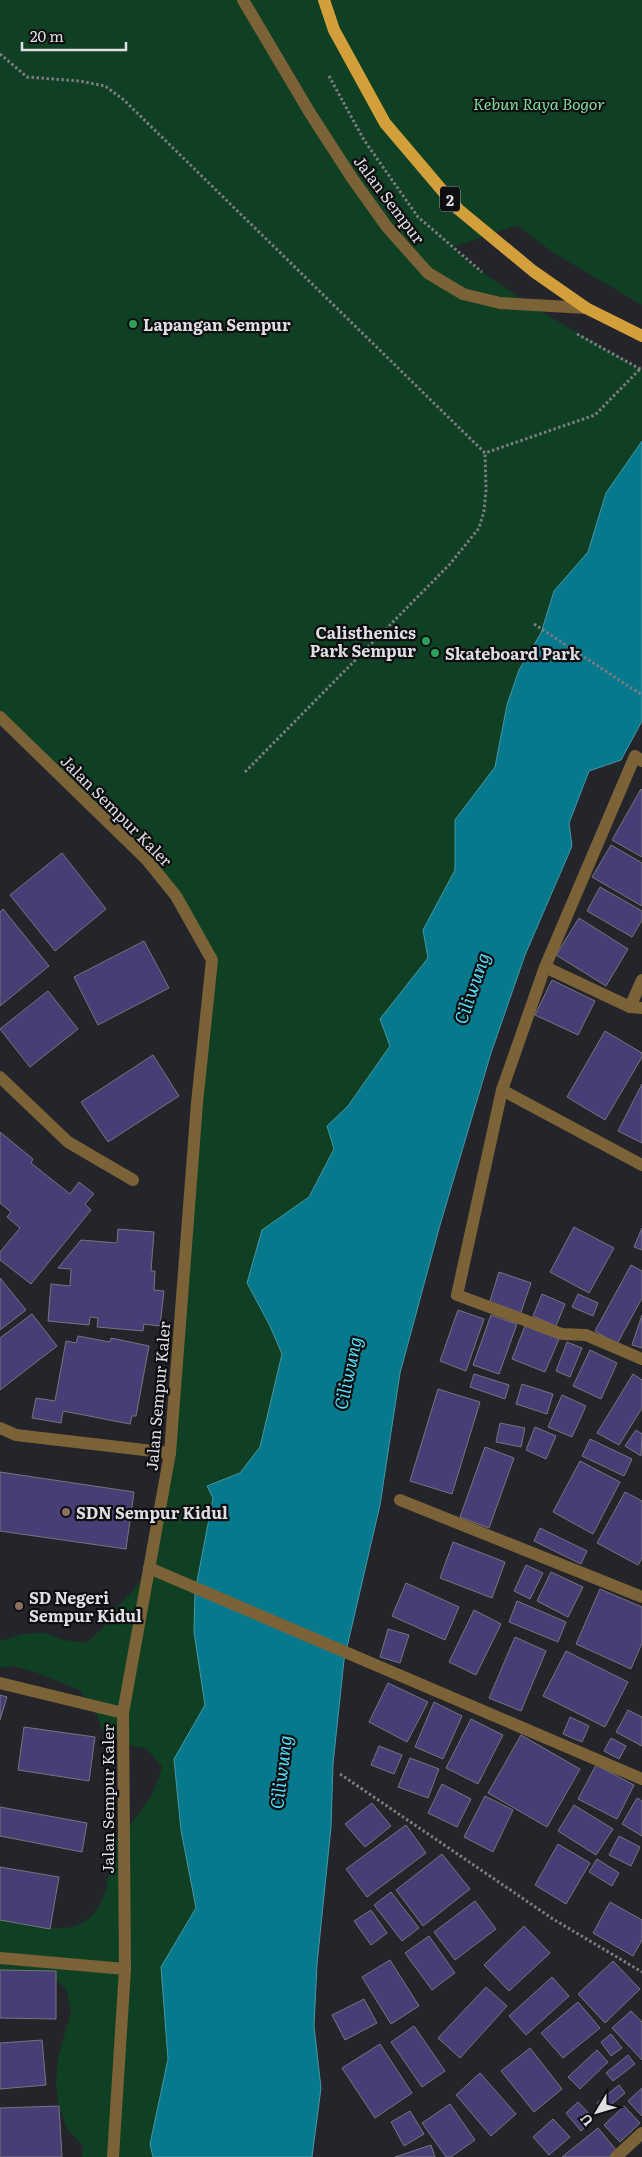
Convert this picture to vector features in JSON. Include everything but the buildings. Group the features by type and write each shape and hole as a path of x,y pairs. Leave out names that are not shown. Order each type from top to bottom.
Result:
{"main road":[{"name":"2","path":"324,0 334,30 385,123 458,209 533,271 586,308 642,336"}],"street":[{"name":"Jalan Sempur","path":"243,0 310,113 352,178 387,227 428,273 463,294 500,303 586,308"},
{"name":"Jalan Sempur Kaler","path":"0,717 147,860 176,896 212,960 197,1104 170,1453 123,1713 125,1969 113,2157"},
{"path":"642,761 635,756 545,968 502,1090 457,1295 562,1334 586,1335 642,1359"},
{"path":"545,968 636,1008 642,980"},
{"path":"0,1077 68,1142 133,1180"},
{"path":"502,1090 642,1165"},
{"path":"0,1428 16,1435 170,1453"},
{"path":"400,1500 642,1597"},
{"path":"149,1568 642,1778"},
{"path":"0,1684 123,1713"},
{"path":"0,1958 125,1969"},
{"path":"616,2157 642,2134"}],"path":[{"path":"0,54 26,78 80,81 105,86 124,100 485,453 485,508 479,528 450,564 245,772"},
{"path":"485,453 595,415 641,369 573,331"},
{"path":"534,624 642,695"},
{"path":"340,1774 553,1919 642,1972"}],"green space":[{"name":"Kebun Raya Bogor","path":"0,0 642,0 642,305 552,252 517,225 453,247 474,266 531,306 642,370 642,441 606,493 588,552 554,591 541,633 519,670 507,705 495,767 455,820 455,870 423,930 428,958 380,1019 390,1046 348,1106 327,1126 334,1149 309,1197 262,1230 247,1283 270,1326 282,1354 260,1447 240,1473 207,1486 213,1498 194,1632 205,1705 174,1759 181,1830 196,1908 161,1967 168,2059 150,2144 153,2157 82,2157 83,2146 67,2129 59,2106 56,2083 58,2058 71,2012 66,1989 49,1973 0,1975 0,1920 48,1928 63,1928 77,1925 88,1919 98,1907 106,1889 113,1844 137,1816 154,1791 162,1767 147,1749 125,1744 102,1730 94,1707 79,1690 35,1672 12,1666 0,1668 0,1641 23,1634 45,1633 64,1640 86,1643 103,1628 117,1607 134,1590 149,1568 170,1453 212,960 165,882 0,717"}],"water":[{"name":"Ciliwung","path":"642,441 642,721 621,760 589,771 569,823 572,846 525,955 491,1053 440,1225 400,1373 380,1505 344,1660 333,1764 331,1827 317,1964 314,2026 321,2088 312,2157 153,2157 150,2144 168,2059 161,1967 196,1908 181,1830 174,1759 205,1705 194,1632 195,1592 213,1498 207,1486 240,1473 260,1447 282,1354 270,1326 247,1283 262,1230 309,1197 334,1149 327,1126 348,1106 390,1046 380,1019 428,958 423,930 455,870 455,820 495,767 507,705 519,670 541,633 554,591 588,552 606,493"}],"place":[{"name":"Lapangan Sempur","path":"133,324"},
{"name":"Calisthenics Park Sempur","path":"426,641"},
{"name":"Skateboard Park","path":"435,653"},
{"name":"SDN Sempur Kidul","path":"66,1512"},
{"name":"SD Negeri Sempur Kidul","path":"19,1606"}]}
